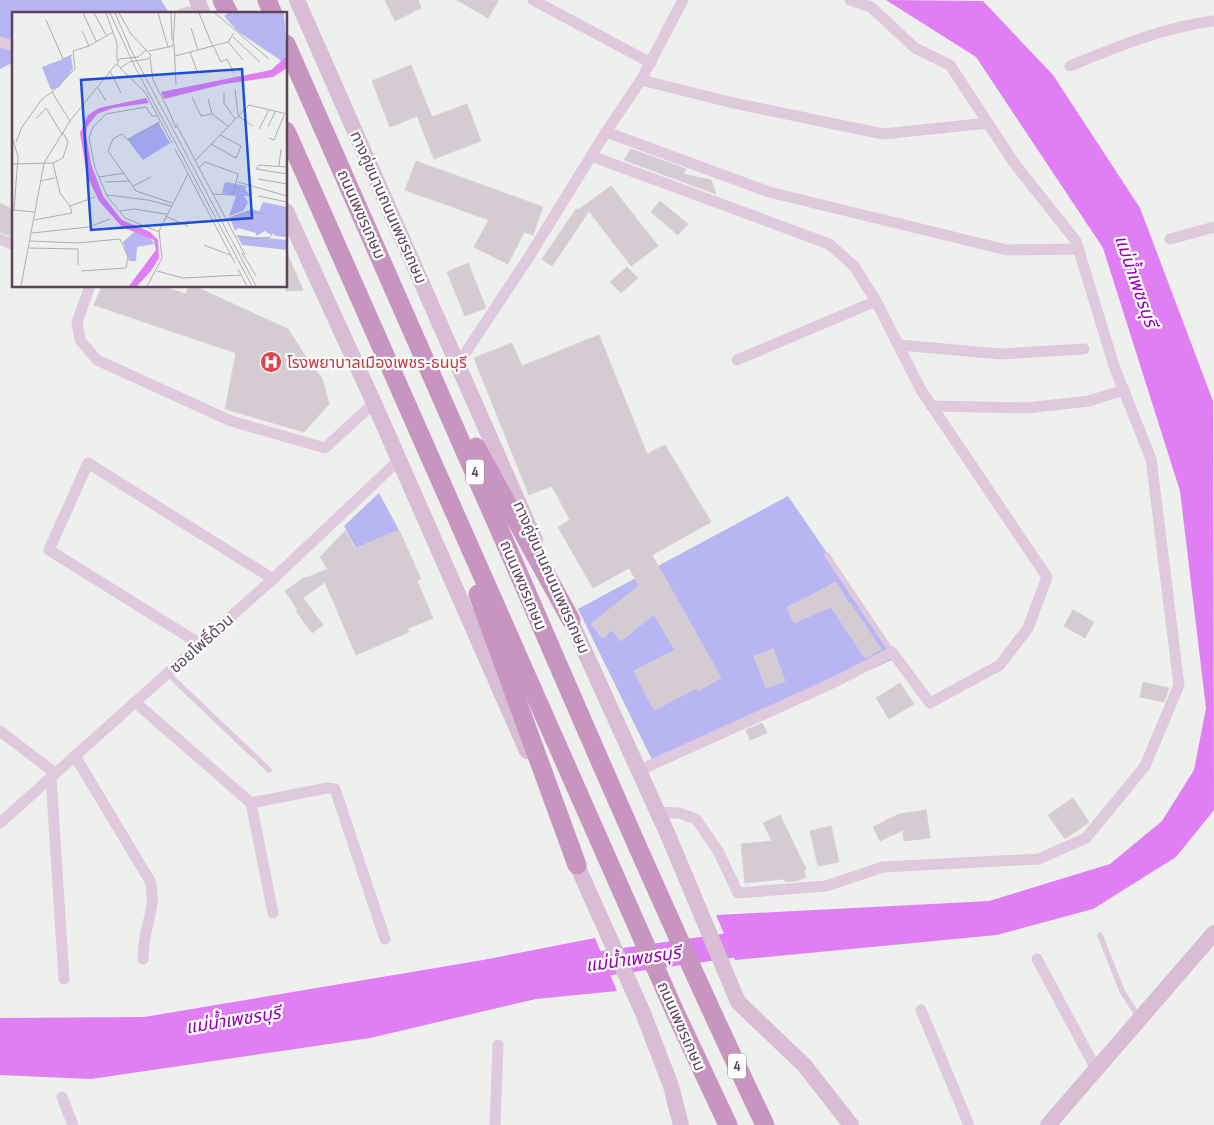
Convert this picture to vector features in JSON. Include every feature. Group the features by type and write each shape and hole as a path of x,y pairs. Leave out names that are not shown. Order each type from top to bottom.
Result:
{"highway":[{"path":"222,0 228,12"},
{"path":"229,0 234,12"},
{"path":"267,0 272,12"},
{"name":"ถนนเพชรเกษม","path":"288,48 420,345 661,902 708,1007 765,1125"},
{"name":"ถนนเพชรเกษม","path":"288,136 675,1012 728,1125"},
{"path":"420,345 570,620"},
{"path":"421,437 577,865"}],"main road":[{"name":"ทางคู่ขนานถนนเพชรเกษม","path":"297,0 570,620 657,812 738,1002 804,1065 851,1125"},
{"path":"288,215 374,403 643,1013 671,1086 680,1125"},
{"path":"1048,1125 1214,934"}],"street":[{"path":"533,0 651,63"},
{"path":"458,364 527,260 606,132 642,80 684,0"},
{"path":"657,812 679,813 696,819 718,851 738,893 826,886 883,867 1039,859 1086,838 1145,766 1179,686 1151,460 1114,366 1076,240 1014,163 950,65 915,48 871,7 850,0"},
{"path":"188,12 200,8"},
{"path":"1070,66 1118,46 1166,31 1196,23 1214,21"},
{"path":"642,80 729,102 883,134 988,124"},
{"path":"606,132 769,192 1007,250 1079,249"},
{"path":"592,156 829,244 854,266 876,300 921,390 1047,577 1028,628 1000,665 930,703 892,652 837,682 638,771"},
{"path":"1170,239 1214,227"},
{"path":"0,239 12,244"},
{"path":"89,288 77,322 80,340 97,360 231,421 325,448 374,403"},
{"path":"737,360 876,300"},
{"path":"899,345 1001,354 1084,349"},
{"path":"931,406 1026,408 1090,401 1124,390"},
{"name":"ซอยโพธิ์ด้วน","path":"0,823 273,579 399,460"},
{"path":"200,644 48,550 88,462 273,579"},
{"path":"135,702 251,803 273,914"},
{"path":"0,732 53,775 64,979"},
{"path":"75,756 150,881 154,894 146,929 142,959"},
{"path":"251,803 327,788 334,790 385,939"},
{"path":"1036,959 1096,1069"},
{"path":"921,1010 969,1125"},
{"path":"496,1125 498,1045"},
{"path":"62,1097 73,1125"}],"lane":[{"path":"827,555 892,652"},
{"path":"168,673 269,770"},
{"path":"1100,935 1122,991 1140,1018"}],"shaded area":[{"path":"0,0 161,0 168,11 12,12 12,63 0,69"},
{"path":"379,493 399,530 356,548 344,526"},
{"path":"788,496 898,657 656,768 578,609"}],"water":[{"path":"886,0 983,1 1053,75 1140,208 1213,401 1214,810 1176,857 1093,909 997,935 735,960 716,915 989,901 1110,864 1162,821 1194,770 1206,708 1180,491 1103,248 976,57"},
{"path":"595,938 617,991 536,999 370,1038 91,1079 0,1075 0,1018 144,1017 483,960"}],"building":[{"path":"385,0 418,0 421,8 395,21"},
{"path":"457,0 499,0 488,18"},
{"path":"411,65 432,117 467,104 481,141 434,159 417,116 390,127 372,81"},
{"path":"631,149 686,169 683,174 711,180 716,194 624,160"},
{"path":"416,161 543,207 533,235 524,232 508,264 474,247 489,220 405,190"},
{"path":"611,186 658,246 631,266 589,211 552,266 542,259 576,209 578,210"},
{"path":"660,201 688,224 678,235 651,212"},
{"path":"0,203 12,209 12,236 0,232"},
{"path":"288,256 303,290 286,291 286,288 288,288"},
{"path":"468,263 486,308 465,316 447,272"},
{"path":"627,267 638,278 621,293 610,282"},
{"path":"101,288 166,288 186,294 188,288 198,288 288,329 311,365 322,378 329,404 304,432 225,409 236,353 94,305"},
{"path":"599,335 647,454 665,445 711,522 652,555 721,678 698,691 697,688 654,710 634,671 675,650 654,614 621,641 612,630 602,638 591,624 639,586 629,568 593,588 558,527 570,520 552,486 529,495 474,358 512,343 522,366"},
{"path":"346,530 355,549 399,530 421,579 417,581 433,618 407,629 409,632 356,655 325,582 303,598 323,625 312,633 296,611 298,610 285,591 305,577 328,569 320,557"},
{"path":"836,582 881,649 865,658 831,607 794,623 787,607"},
{"path":"1073,610 1094,622 1085,638 1064,626"},
{"path":"773,649 785,681 766,688 754,656"},
{"path":"1143,682 1169,688 1164,702 1140,697"},
{"path":"900,683 914,704 889,719 876,698"},
{"path":"762,723 767,733 750,740 746,730"},
{"path":"1073,798 1089,822 1065,839 1048,815"},
{"path":"926,810 930,838 904,841 903,830 880,841 873,827 899,814"},
{"path":"780,815 806,869 804,870 806,877 796,881 785,882 785,879 745,883 741,844 772,841 763,823"},
{"path":"831,826 839,862 818,866 810,831"}],"waterway":[{"name":"แม่น้ำเพชรบุรี","path":"571,968 762,941"}],"place":[{"name":"โรงพยาบาลเมืองเพชร-ธนบุรี","path":"271,362"}]}
